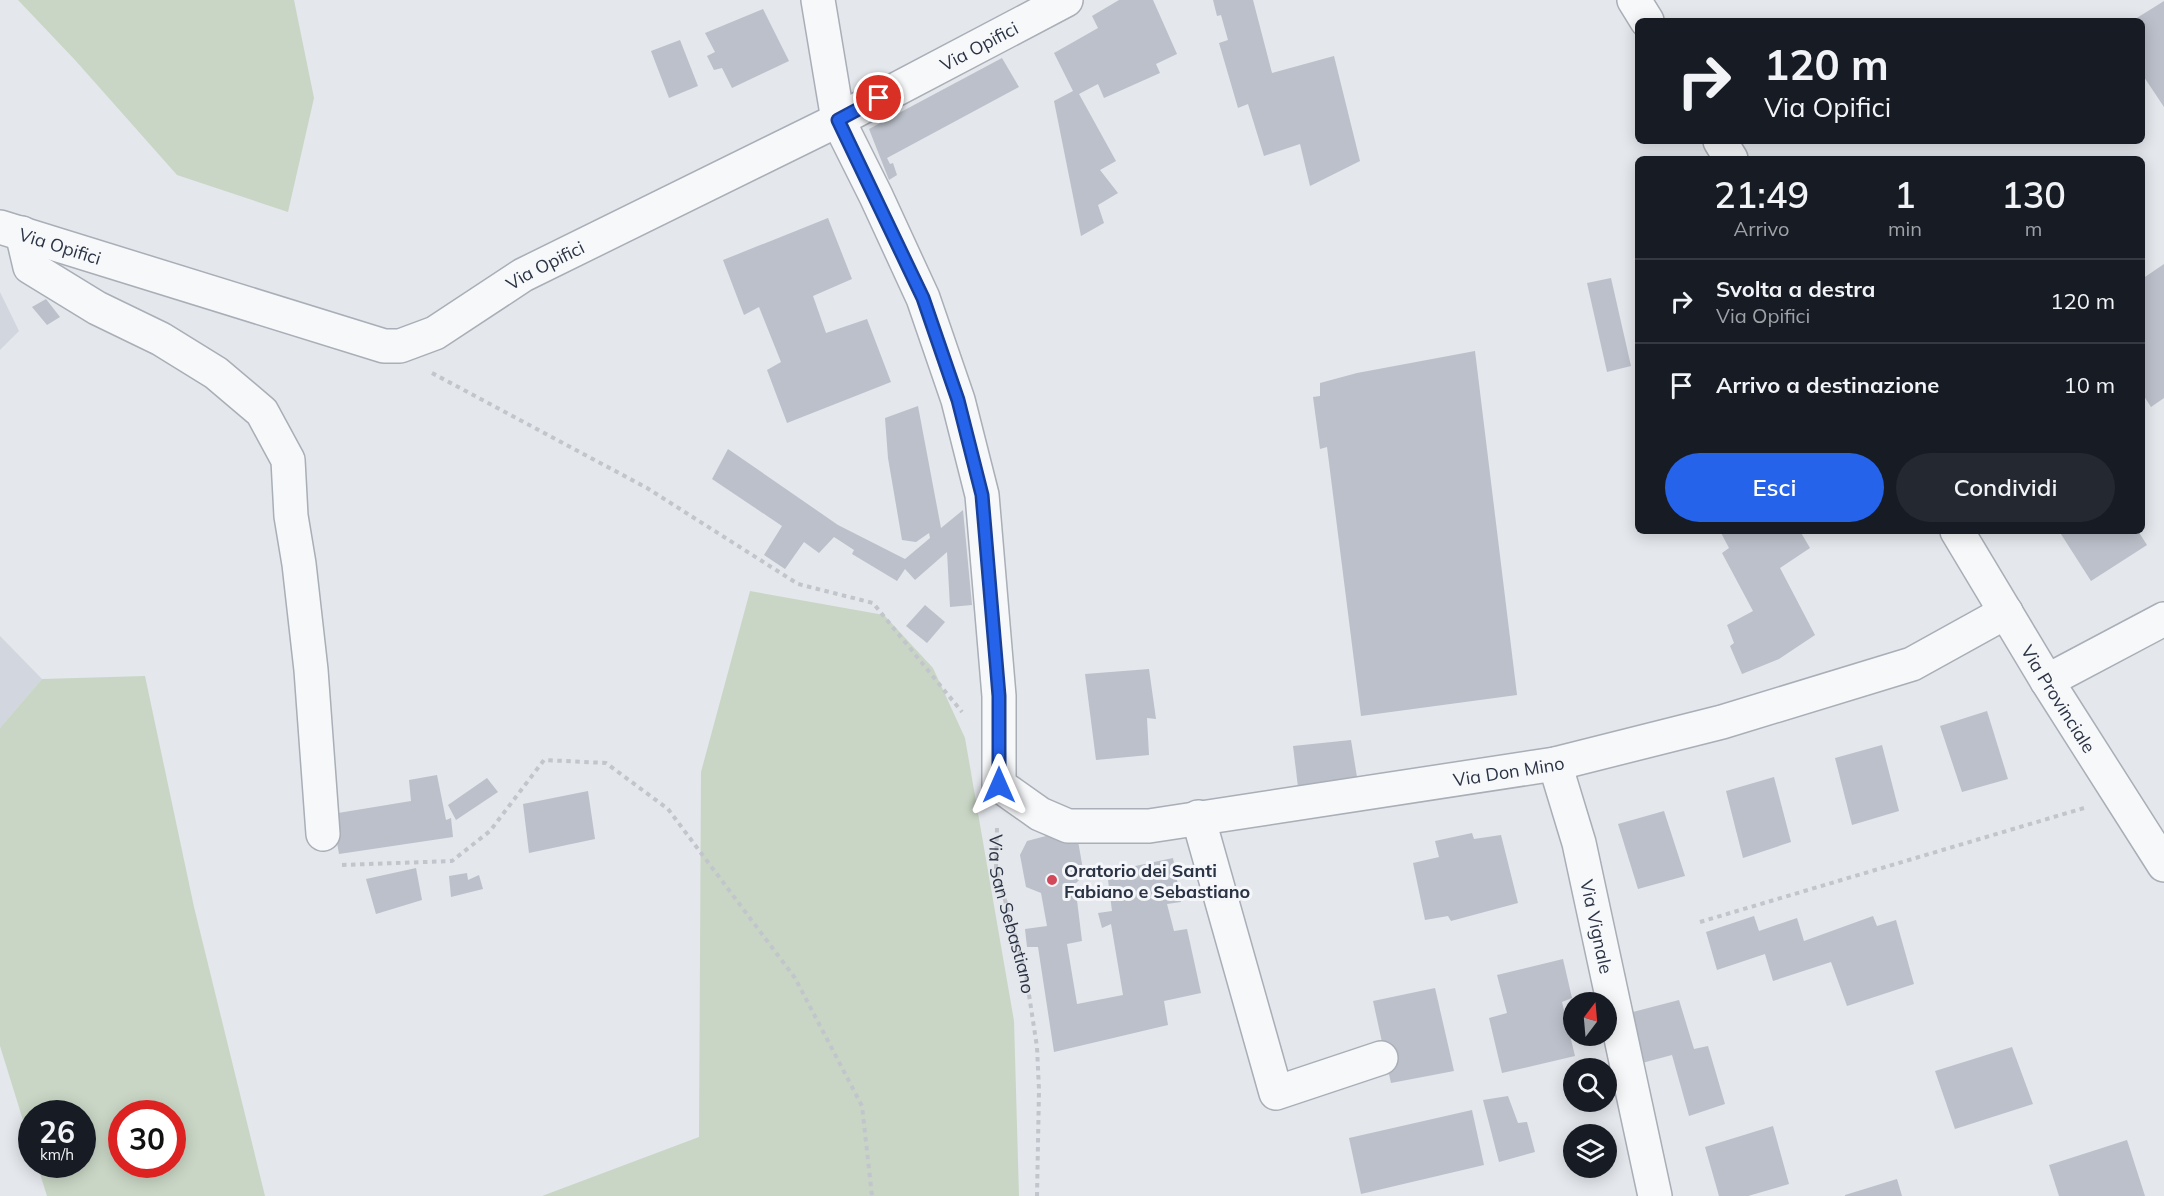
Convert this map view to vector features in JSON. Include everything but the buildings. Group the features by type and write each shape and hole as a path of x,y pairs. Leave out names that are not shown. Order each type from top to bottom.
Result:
{"street":[{"path":"818,0 838,120 923,298 958,400 982,495 999,696 999,785"},
{"name":"Via Opifici","path":"11,230 384,346 400,345 435,333 523,275 838,120 1066,0"},
{"path":"1634,0 1645,18"},
{"path":"11,230 30,267 97,308 161,339 216,373 262,412 288,460 291,516 311,670 324,834"},
{"name":"Via Provinciale","path":"1959,534 2047,681 2164,865"},
{"name":"Via Don Mino","path":"999,785 1040,814 1068,826 1149,826 1555,764 1722,722 1912,664 2006,612"},
{"path":"2047,681 2164,620"},
{"name":"Via Vignale","path":"1555,764 1579,843 1655,1196"},
{"path":"1198,818 1276,1093 1381,1058"}],"path":[{"path":"384,346 483,402 647,488 798,584 873,603 964,713 999,735"},
{"path":"324,834 335,866 452,861 490,831 544,760 606,763 668,809 795,978 862,1106 872,1196"},
{"name":"Via San Sebastiano","path":"999,785 996,868 1026,975 1037,1047 1039,1090 1037,1196"},
{"path":"1700,922 2122,797"}],"shaded area":[{"path":"0,292 19,331 0,350"},
{"path":"0,636 42,679 0,728"}],"green space":[{"path":"18,0 294,0 314,98 288,212 177,175 75,60"},
{"path":"750,591 884,615 933,668 965,738 1014,1021 1019,1196 542,1196 699,1137 701,772"},
{"path":"145,676 194,907 265,1196 47,1196 41,1178 96,1178 96,1100 18,1100 18,1104 0,1046 0,728 42,679"}],"place":[{"name":"Oratorio dei Santi Fabiano e Sebastiano","path":"1052,880"}],"route":[{"path":"879,98 838,120 923,298 958,400 982,495 999,696 999,785"}]}
